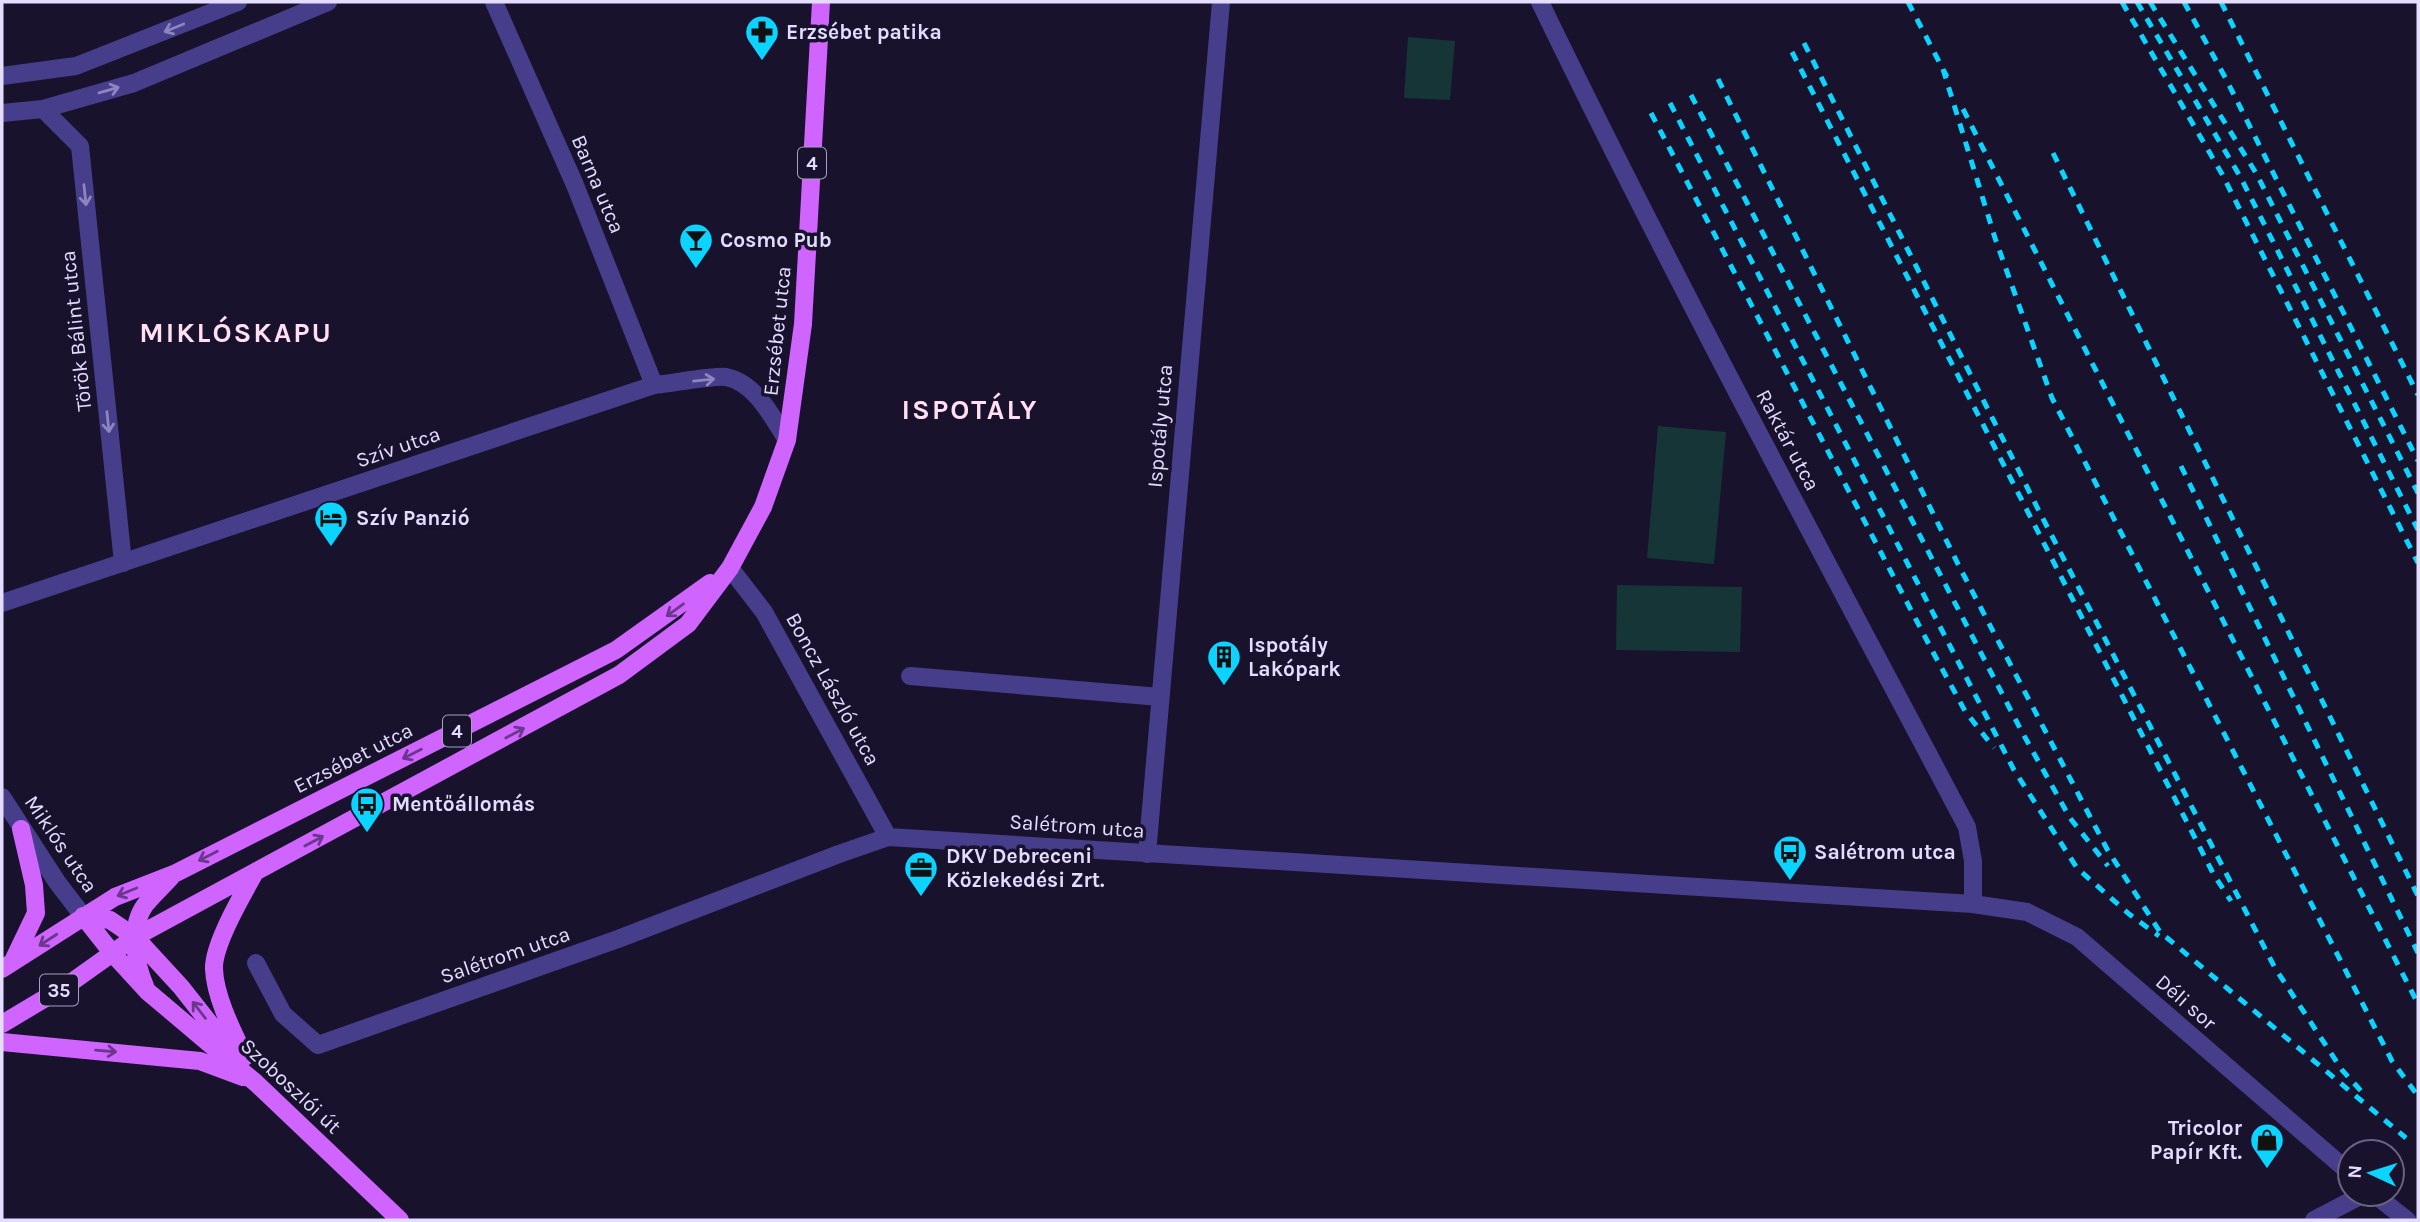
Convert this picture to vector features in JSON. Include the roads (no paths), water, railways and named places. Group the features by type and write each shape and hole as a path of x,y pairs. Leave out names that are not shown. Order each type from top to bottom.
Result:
{"main road":[{"name":"Erzsébet utca","path":"113,954 135,937 619,675 688,624 730,568 763,507 787,440 803,324 821,2"},
{"name":"Erzsébet utca","path":"83,916 115,897 174,874 616,650 730,568"},
{"path":"7,966 36,914 34,885 21,829"},
{"name":"4","path":"147,991 141,976 135,937 143,908 174,874"},
{"path":"254,874 216,951 214,969 225,1013 256,1083"},
{"path":"83,916 110,920 135,937 181,987 256,1083"},
{"name":"Szoboszlói út","path":"83,916 147,991 256,1083 400,1220"},
{"name":"35","path":"7,966 83,916"},
{"name":"35","path":"2,1024 113,954"},
{"path":"2,1042 200,1061 256,1083"}],"street":[{"path":"2,76 76,66 238,2"},
{"path":"2,113 43,109 134,83 328,2"},
{"name":"Barna utca","path":"494,2 575,185 654,385"},
{"name":"Ispotály utca","path":"1147,854 1221,2"},
{"name":"Raktár utca","path":"1540,2 1611,149 1708,338 1967,827 1973,861 1973,904"},
{"path":"2,70 22,75"},
{"name":"Török Bálint utca","path":"43,109 80,146 123,563"},
{"name":"Szív utca","path":"2,603 654,385 726,377 751,390 766,407 787,440"},
{"name":"Boncz László utca","path":"730,568 764,612 888,837"},
{"path":"910,676 1160,697"},
{"name":"Miklós utca","path":"2,797 57,882 83,916"},
{"name":"Salétrom utca","path":"256,963 283,1014 318,1045 618,939 888,837 1973,904"},
{"name":"Déli sor","path":"1973,904 2027,912 2077,937 2336,1162"},
{"path":"2314,1220 2337,1208"},
{"path":"2392,1208 2407,1220"}],"railway":[{"path":"1908,2 1947,77"},
{"path":"2122,2 2222,174 2418,563"},
{"path":"2137,2 2241,178 2418,530"},
{"path":"2150,2 2256,173 2418,493"},
{"path":"2184,2 2226,79 2418,461"},
{"path":"2221,2 2418,395"},
{"path":"1804,43 2038,509 2275,968 2342,1070 2362,1092"},
{"path":"1792,52 2214,875 2231,901"},
{"path":"1943,69 1995,238 2052,398 2392,1061 2418,1096"},
{"path":"1718,79 1960,568 2107,849 2160,932 2406,1138"},
{"path":"1691,95 2022,732 2070,818 2108,866"},
{"path":"1670,103 2014,770 2077,868 2129,914 2159,936"},
{"path":"1963,109 2418,1004"},
{"path":"1651,113 1934,654 1965,711 1994,748"},
{"path":"2053,153 2418,896"},
{"path":"2181,466 2418,953"}],"place":[{"name":"Erzsébet patika","path":"762,62"},
{"name":"Cosmo Pub","path":"696,270"},
{"name":"Szív Panzió","path":"331,548"},
{"name":"Ispotály Lakópark","path":"1224,687"},
{"name":"Mentőállomás","path":"367,834"},
{"name":"Salétrom utca","path":"1790,882"},
{"name":"DKV Debreceni Közlekedési Zrt.","path":"921,898"},
{"name":"Tricolor Papír Kft.","path":"2267,1170"}],"district":[{"name":"MIKLÓSKAPU","path":"236,332"},
{"name":"ISPOTÁLY","path":"970,409"}]}
